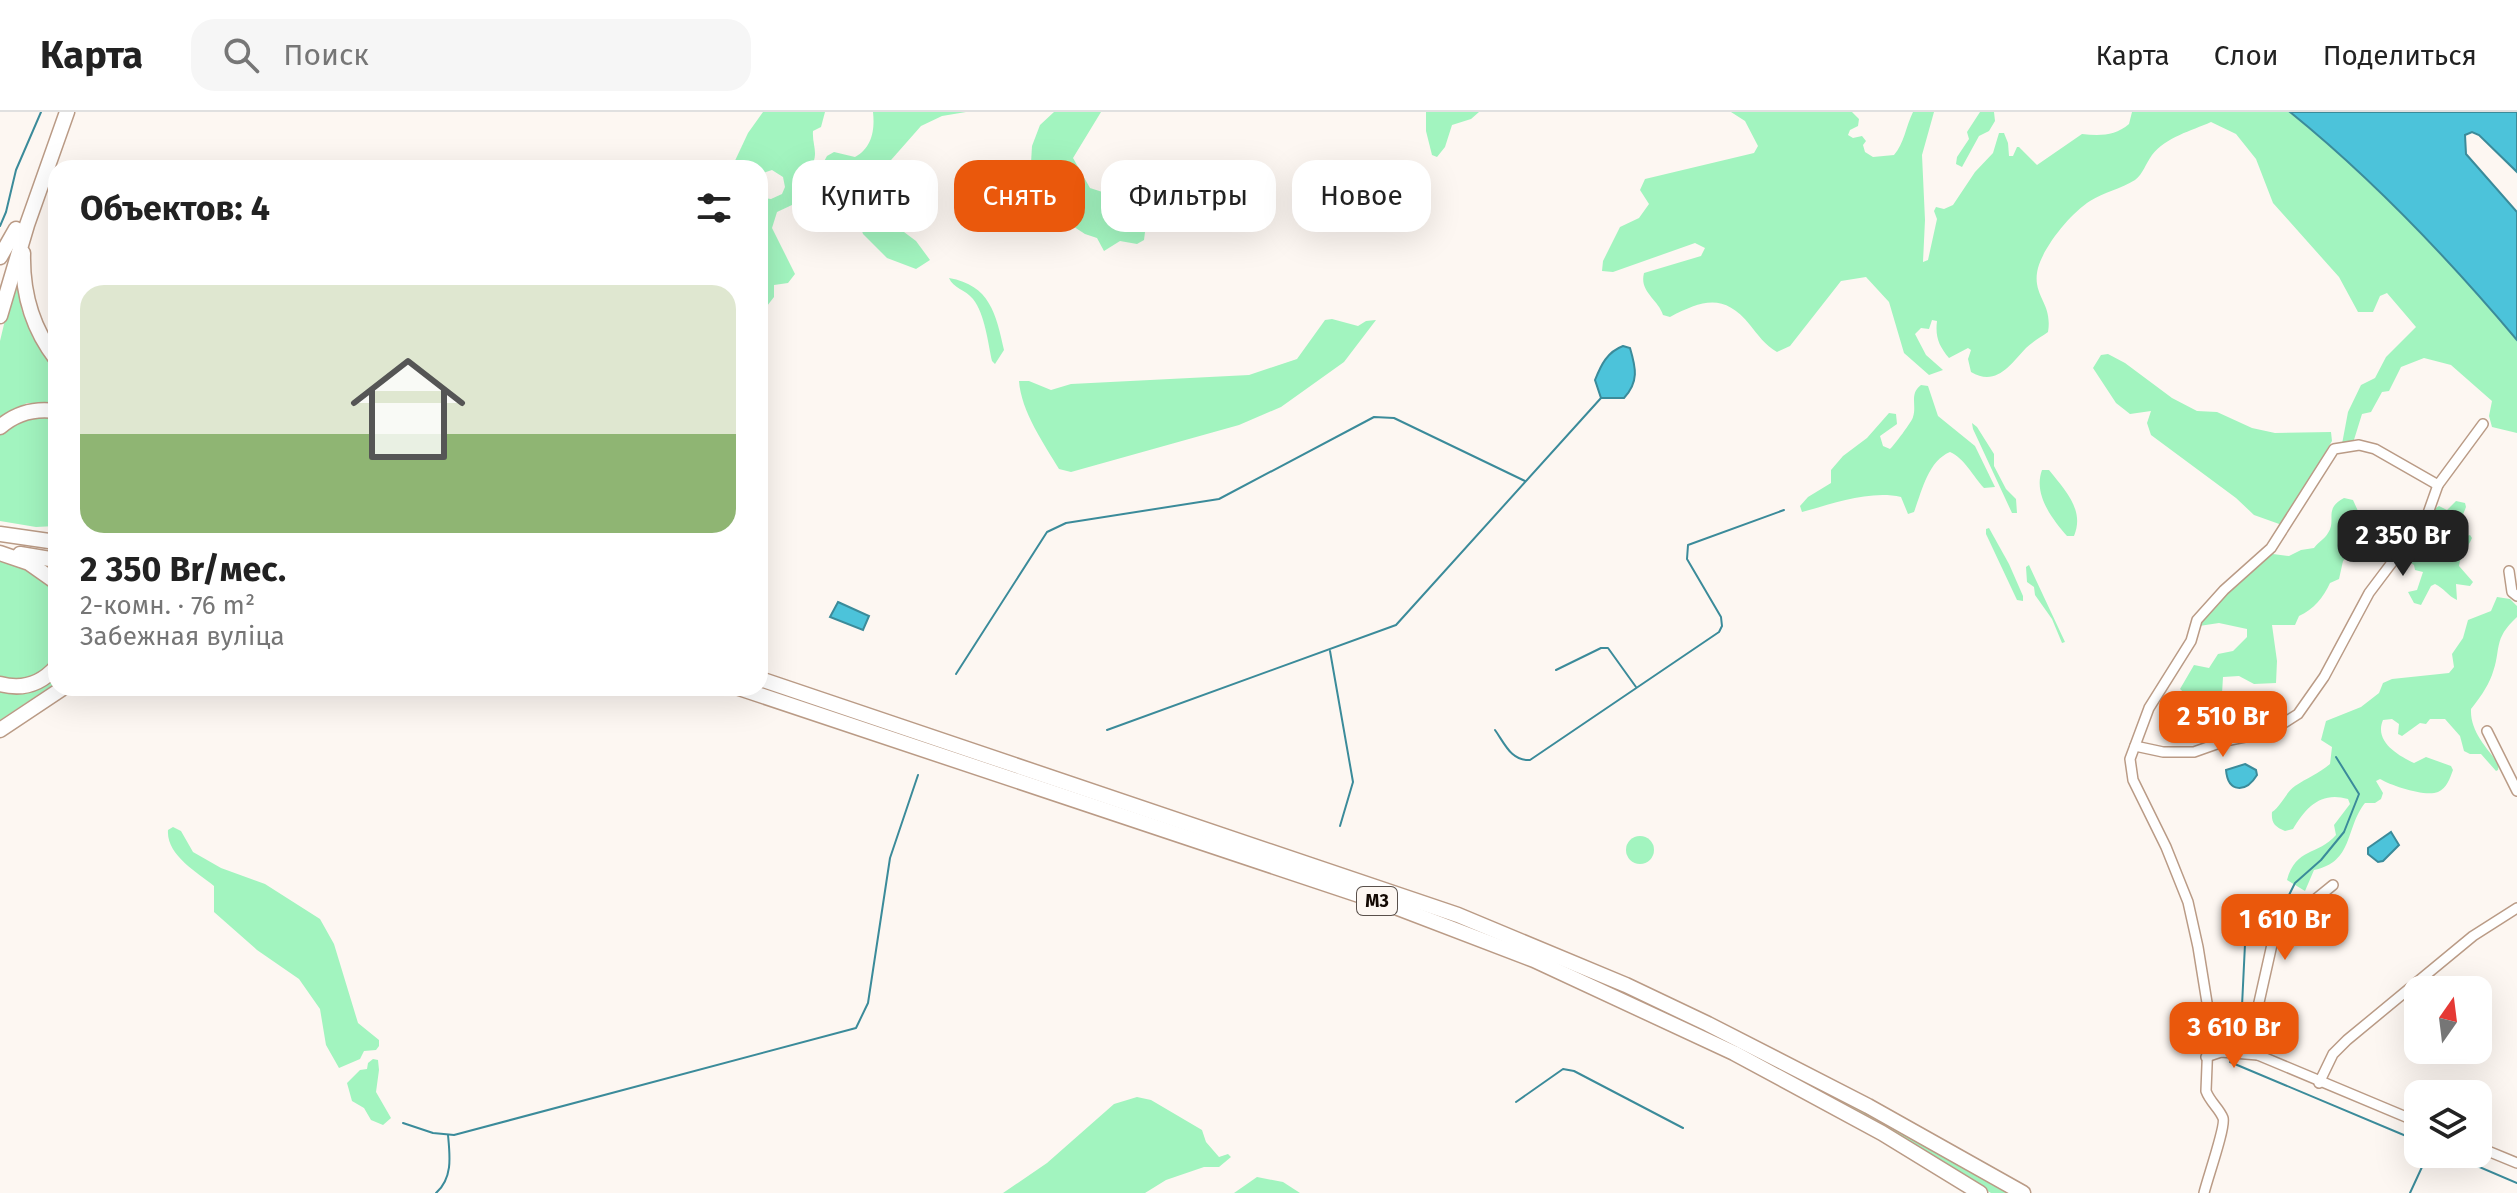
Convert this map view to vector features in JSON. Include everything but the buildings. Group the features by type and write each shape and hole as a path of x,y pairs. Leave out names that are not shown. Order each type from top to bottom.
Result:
{"highway":[{"path":"0,316 49,136 65,112"},
{"path":"0,257 22,227"},
{"path":"0,285 22,227"},
{"path":"22,227 27,301 37,329 48,346"},
{"path":"0,427 28,411 48,410"},
{"path":"0,534 48,541"},
{"path":"17,536 48,534"},
{"path":"0,552 48,559"},
{"path":"0,552 29,563 48,576"},
{"path":"0,684 22,687 35,684 48,673"},
{"name":"М3","path":"768,684 786,695 1398,908 1534,960 1734,1053 1882,1133 1980,1193"},
{"name":"М3","path":"768,692 786,695 1471,920 1626,985 1708,1024 1881,1113 2023,1193"},
{"path":"0,730 51,696"}],"street":[{"path":"2135,746 2163,752 2194,752 2225,741 2270,732 2298,714 2324,677 2369,593 2427,516 2438,485 2483,424"},
{"path":"2204,1193 2224,1130 2224,1119 2209,1101 2206,1091 2209,1015 2195,932 2188,902 2166,847 2133,780 2130,759 2149,708 2191,641 2197,620 2224,590 2271,548 2334,449 2359,445 2375,449 2438,485"},
{"path":"2509,571 2512,592 2517,596"},
{"path":"2487,731 2517,791"},
{"path":"2258,1055 2253,1029 2273,940 2280,928 2333,885"},
{"path":"2319,1083 2333,1054 2347,1040 2473,936 2517,908"},
{"path":"2206,1057 2221,1052 2258,1055 2404,1116"},
{"path":"2492,1153 2517,1163"}],"green space":[{"path":"763,112 825,112 821,127 813,131 814,160 792,160 792,205 777,212 772,228 795,274 788,283 774,285 774,297 768,305 768,199 782,194 785,187 783,177 772,170 768,171 768,160 735,160 748,133"},
{"path":"873,112 966,112 942,116 921,126 891,160 825,160 834,152 855,157 861,153 871,138"},
{"path":"1054,112 1101,112 1074,160 1031,160 1032,146 1040,125"},
{"path":"1426,112 1479,112 1471,119 1452,125 1445,147 1437,157 1432,155 1426,131"},
{"path":"1731,112 1852,112 1859,119 1858,126 1848,135 1853,138 1862,136 1866,141 1863,145 1865,152 1873,157 1894,155 1913,112 1934,112 1922,155 1923,262 1928,260 1937,219 1936,207 1944,209 1953,205 1975,172 1993,153 1999,133 2004,133 2009,156 2013,156 2019,147 2037,165 2082,134 2107,134 2124,128 2129,124 2132,112 2290,112 2409,221 2517,340 2517,433 2492,427 2489,416 2492,401 2451,365 2424,358 2401,367 2389,391 2382,392 2371,412 2362,414 2353,443 2342,444 2348,412 2361,385 2375,378 2386,357 2416,327 2387,293 2380,296 2373,312 2358,312 2339,277 2273,203 2256,159 2236,134 2211,122 2164,144 2152,155 2135,180 2090,201 2067,222 2052,240 2038,268 2037,286 2048,313 2048,332 1995,375 1980,376 1971,372 1968,359 1971,350 1968,348 1949,358 1938,341 1937,321 1932,320 1929,329 1921,328 1915,334 1926,355 1943,370 1929,375 1904,353 1889,302 1866,277 1841,281 1790,346 1777,352 1740,315 1722,304 1703,304 1670,317 1663,315 1646,290 1644,273 1701,256 1705,248 1695,243 1613,272 1602,271 1603,261 1620,227 1639,218 1649,204 1640,190 1645,179 1754,153 1758,146 1745,121"},
{"path":"1980,112 1994,112 1995,121 1989,131 1979,136 1962,167 1956,164 1957,157 1969,139 1967,132"},
{"path":"1085,179 1090,188 1101,192 1101,232 1145,232 1144,240 1137,244 1120,241 1104,251 1097,238 1082,232 1085,232"},
{"path":"904,232 916,241 930,260 916,269 887,258 863,234"},
{"path":"15,278 22,311 33,338 48,360 48,403 27,403 0,418 0,341"},
{"path":"949,278 974,287 989,303 1004,350 995,364 977,305"},
{"path":"1325,320 1358,326 1376,320 1344,362 1281,407 1239,425 1071,472 1059,469 1024,404 1019,381 1029,381 1051,390 1071,384 1249,375 1297,359"},
{"path":"2108,354 2172,398 2197,411 2217,412 2252,428 2275,433 2331,432 2332,441 2282,525 2254,515 2151,435 2147,423 2151,411 2130,414 2116,403 2093,368 2101,355"},
{"path":"1921,385 1928,386 1938,416 1975,446 1995,487 1984,488 1964,463 1950,452 1931,469 1914,512 1908,514 1901,497 1876,495 1802,512 1800,506 1808,497 1831,483 1831,470 1843,456 1867,438 1889,413 1896,414 1897,424 1880,436 1883,446 1892,447 1912,419 1914,396"},
{"path":"48,415 48,526 0,521 0,432 22,417"},
{"path":"1972,423 1994,454 1994,466 2006,489 2016,499 2017,513 2012,513"},
{"path":"2042,470 2049,470 2072,501 2077,518 2074,536 2067,536 2046,506 2040,488"},
{"path":"2344,498 2353,500 2358,511 2358,535 2356,547 2343,561 2339,579 2330,583 2318,602 2299,616 2295,625 2272,625 2277,661 2276,683 2254,684 2239,676 2223,677 2221,710 2216,722 2180,689 2194,665 2209,668 2218,654 2233,651 2247,637 2247,629 2219,623 2199,626 2226,593 2265,556 2289,556 2314,548 2327,535 2334,506"},
{"path":"2456,501 2465,503 2466,507 2461,538 2470,535 2472,538 2459,566 2473,582 2470,586 2456,584 2457,600 2435,584 2421,605 2414,603 2408,592 2417,590 2423,572 2415,570 2414,565 2408,565 2401,558 2436,508 2439,506 2447,510"},
{"path":"1989,528 2009,564 2023,601 2017,600 1986,534"},
{"path":"0,557 14,561 48,582 48,670 38,678 0,681"},
{"path":"2029,565 2065,642 2062,643 2052,619 2035,595 2034,587 2027,582 2026,567"},
{"path":"2497,597 2510,599 2517,606 2517,617 2504,632 2490,680 2471,709 2471,717 2476,732 2499,764 2498,770 2481,754 2464,751 2460,736 2445,719 2430,719 2402,736 2398,734 2399,724 2392,719 2383,720 2382,734 2389,746 2414,763 2426,757 2451,766 2453,770 2448,782 2438,792 2425,793 2400,788 2380,779 2376,781 2383,793 2381,799 2375,803 2365,803 2336,860 2314,870 2305,891 2287,880 2296,862 2336,835 2334,825 2350,804 2348,799 2338,797 2322,799 2303,814 2293,829 2285,831 2276,826 2272,819 2272,812 2292,789 2330,764 2332,747 2321,740 2326,721 2361,707 2379,693 2383,683 2392,679 2449,673 2454,667 2452,654 2463,638 2468,620 2491,611"},
{"path":"48,681 48,688 0,720 0,690 17,692"},
{"path":"807,699 1446,915 1668,1010 1774,1062 2014,1193 1991,1193 1877,1124 1549,961 805,704"},
{"path":"173,827 181,831 193,852 221,868 265,884 320,919 334,944 358,1023 379,1040 376,1050 364,1051 360,1059 339,1068 326,1045 320,1009 299,979 257,950 214,912 214,886 177,855 169,839 168,830"},
{"path":"1640,836 1650,840 1654,850 1650,860 1640,864 1630,860 1626,850 1630,840"},
{"path":"373,1059 378,1060 379,1070 376,1092 391,1118 383,1125 371,1120 364,1108 352,1101 347,1083 360,1070 367,1069"},
{"path":"1137,1097 1151,1100 1202,1130 1206,1142 1219,1157 1228,1154 1231,1157 1219,1167 1204,1167 1166,1180 1145,1193 1003,1193 1047,1163 1114,1104"},
{"path":"1257,1177 1283,1182 1300,1193 1234,1193"}],"water":[{"path":"2290,112 2517,112 2517,172 2479,135 2472,132 2465,135 2466,154 2517,212 2517,340 2409,220"},
{"path":"1623,346 1630,348 1634,362 1632,386 1624,398 1601,398 1595,380 1597,374 1609,355"},
{"path":"838,602 869,616 863,630 830,617"},
{"path":"2245,764 2256,770 2257,775 2248,785 2238,788 2230,783 2226,770"},
{"path":"2391,832 2399,845 2378,862 2368,854 2368,848"}],"waterway":[{"path":"0,226 16,170 41,112"},
{"path":"1107,730 1396,625 1601,398"},
{"path":"956,674 1047,532 1066,523 1219,499 1374,417 1394,418 1525,481"},
{"path":"1495,730 1513,755 1530,760 1719,632 1721,617 1687,559 1688,545 1784,510"},
{"path":"1556,670 1601,648 1608,648 1636,687"},
{"path":"1330,651 1353,782 1340,826"},
{"path":"2283,907 2295,883 2321,860 2344,832 2359,794 2336,757"},
{"path":"403,1123 433,1133 454,1135 856,1028 868,1003 890,858 918,775"},
{"path":"2232,1046 2242,1006 2245,944 2279,920"},
{"path":"2230,1062 2404,1135"},
{"path":"1516,1102 1563,1069 1574,1071 1683,1128"},
{"path":"436,1193 448,1174 448,1135"},
{"path":"2410,1193 2422,1168"},
{"path":"2482,1168 2517,1183"}]}
